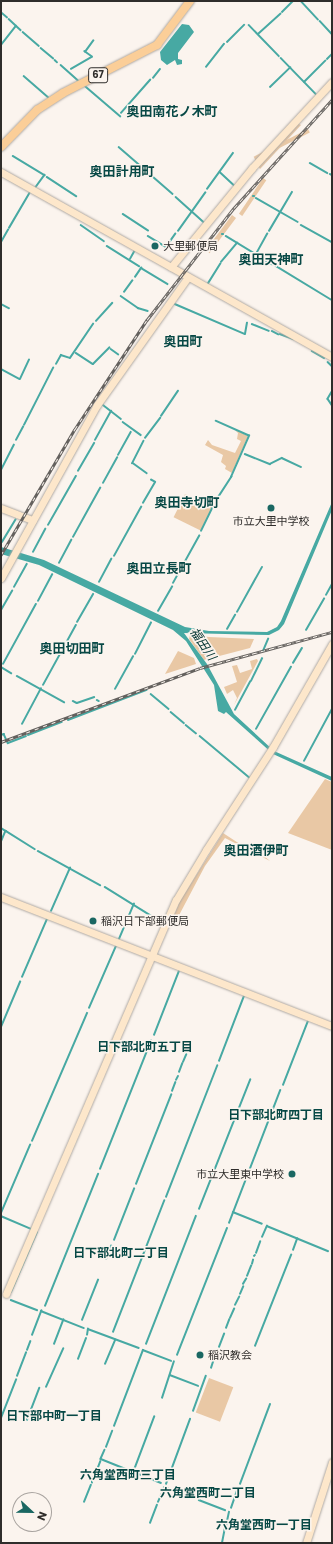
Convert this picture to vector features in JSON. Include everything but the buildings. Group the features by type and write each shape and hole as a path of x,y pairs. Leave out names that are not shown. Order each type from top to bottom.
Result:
{"main road":[{"name":"67","path":"1,147 37,110 63,93 157,45 190,1"}],"street":[{"path":"171,267 252,168 332,82"},
{"path":"1,172 332,357"},
{"path":"1,578 97,405 188,277"},
{"path":"1,508 33,520"},
{"path":"6,1294 176,900 206,850 271,750 332,644"},
{"path":"1,897 332,1026"},
{"path":"306,1543 332,1462"}],"shaded area":[{"path":"297,123 301,125 260,169 258,166"},
{"path":"308,129 310,133 255,160 254,157"},
{"path":"263,178 266,180 242,216 239,214"},
{"path":"232,215 236,218 210,253 206,250"},
{"path":"235,430 248,436 232,473 225,469 226,466 221,462 223,455 205,445 208,440 212,445 235,453 241,441 237,439 238,433"},
{"path":"185,494 212,507 201,531 174,517"},
{"path":"190,635 254,639 250,648 204,660 189,639"},
{"path":"178,651 194,658 196,664 165,674"},
{"path":"257,659 258,661 234,705 237,698 233,690 227,694 224,687 237,682 232,666 237,665 240,673 252,669 250,661"},
{"path":"325,779 332,782 332,850 288,833"},
{"path":"223,833 246,848 252,846 270,861 225,838 205,866 176,921 172,920 180,901"},
{"path":"209,1378 233,1387 220,1422 196,1413"}],"water":[{"path":"182,24 189,25 194,32 178,53 178,59 182,60 182,64 177,65 175,60 167,65 161,60 160,52"},
{"path":"332,502 332,510 284,624 279,630 269,635 184,633 207,664 234,714 274,751 332,777 332,781 273,754 226,712 224,714 218,711 214,685 186,641 173,630 39,565 1,554 1,547 44,560 185,627 209,631 267,632 277,627 281,621"}],"waterway":[{"path":"282,12 293,1"},
{"path":"301,1 318,19"},
{"path":"1,12 7,17"},
{"path":"258,34 280,14"},
{"path":"9,19 21,30"},
{"path":"320,21 332,34"},
{"path":"227,42 244,25"},
{"path":"249,25 279,56"},
{"path":"1,45 16,26"},
{"path":"23,32 39,46"},
{"path":"71,69 92,57 85,52 93,41"},
{"path":"206,67 224,44"},
{"path":"41,48 53,58"},
{"path":"327,59 332,54"},
{"path":"281,58 316,94"},
{"path":"304,82 325,61"},
{"path":"61,65 79,81"},
{"path":"270,87 290,68"},
{"path":"153,78 160,69"},
{"path":"24,76 49,98"},
{"path":"121,113 150,80"},
{"path":"84,85 120,116"},
{"path":"119,147 147,171"},
{"path":"207,189 233,153"},
{"path":"13,156 45,175 35,189"},
{"path":"310,163 327,173"},
{"path":"220,172 234,185"},
{"path":"150,174 173,194"},
{"path":"47,177 76,196"},
{"path":"9,228 30,192"},
{"path":"269,231 292,192"},
{"path":"178,231 205,193"},
{"path":"176,197 204,222"},
{"path":"256,198 298,222"},
{"path":"123,214 148,230"},
{"path":"81,225 104,241"},
{"path":"301,225 332,242"},
{"path":"1,242 8,230"},
{"path":"148,236 166,247 175,234"},
{"path":"256,254 267,234"},
{"path":"226,236 272,264"},
{"path":"221,262 237,243"},
{"path":"107,246 139,266"},
{"path":"130,259 135,250"},
{"path":"207,285 220,264"},
{"path":"276,266 332,300"},
{"path":"135,277 141,268 168,284"},
{"path":"124,292 132,281"},
{"path":"121,296 138,308 148,311"},
{"path":"96,321 112,303"},
{"path":"1,304 9,308"},
{"path":"175,304 245,334 247,323"},
{"path":"56,364 61,355 70,358 93,324"},
{"path":"252,324 269,331"},
{"path":"272,331 278,334"},
{"path":"280,334 293,339"},
{"path":"76,353 93,364 109,348"},
{"path":"111,349 118,354"},
{"path":"312,351 324,358"},
{"path":"1,369 20,379 29,360"},
{"path":"328,362 332,366"},
{"path":"24,425 53,368"},
{"path":"161,416 178,391"},
{"path":"332,392 328,399 332,405"},
{"path":"102,404 121,419"},
{"path":"95,440 111,411"},
{"path":"145,438 160,418"},
{"path":"215,502 231,477 249,436 216,421"},
{"path":"123,422 141,435"},
{"path":"16,440 23,427"},
{"path":"118,455 131,432"},
{"path":"144,441 133,463 147,473"},
{"path":"78,471 94,443"},
{"path":"1,470 14,445"},
{"path":"245,454 270,464 282,458 301,467"},
{"path":"103,483 117,458"},
{"path":"48,525 76,476"},
{"path":"143,503 155,482 151,480"},
{"path":"73,537 100,488"},
{"path":"201,531 213,506"},
{"path":"114,556 141,507"},
{"path":"2,542 15,520"},
{"path":"33,552 45,529"},
{"path":"173,583 199,536"},
{"path":"59,563 71,540"},
{"path":"99,582 111,559"},
{"path":"14,587 27,564"},
{"path":"237,612 262,567"},
{"path":"38,601 52,575"},
{"path":"326,595 332,584"},
{"path":"158,611 172,587"},
{"path":"1,610 12,591"},
{"path":"77,622 93,594"},
{"path":"306,630 324,599"},
{"path":"3,664 36,604"},
{"path":"227,629 235,615"},
{"path":"135,654 151,623"},
{"path":"43,685 76,625"},
{"path":"263,651 268,639"},
{"path":"293,663 302,648"},
{"path":"115,689 133,657"},
{"path":"251,681 262,658"},
{"path":"1,667 11,673"},
{"path":"256,729 291,667"},
{"path":"17,676 64,702"},
{"path":"235,710 250,682"},
{"path":"22,724 41,689"},
{"path":"68,720 146,690"},
{"path":"151,694 169,709"},
{"path":"73,701 77,703 94,697"},
{"path":"304,761 332,709"},
{"path":"171,712 184,723"},
{"path":"28,735 62,722"},
{"path":"186,725 196,733"},
{"path":"1,735 4,734 8,743 26,736"},
{"path":"200,736 250,778"},
{"path":"1,828 6,831 1,843"},
{"path":"6,831 35,849"},
{"path":"38,851 100,885"},
{"path":"51,911 70,868"},
{"path":"105,887 163,923"},
{"path":"119,939 134,904"},
{"path":"22,977 47,919"},
{"path":"89,1008 116,946"},
{"path":"154,1035 179,971"},
{"path":"1,1027 20,982"},
{"path":"219,1061 244,996"},
{"path":"32,1141 87,1013"},
{"path":"283,1085 308,1021"},
{"path":"100,1169 151,1041"},
{"path":"183,1062 186,1055"},
{"path":"179,1072 182,1064"},
{"path":"166,1197 217,1066"},
{"path":"176,1080 178,1076"},
{"path":"199,1209 250,1080"},
{"path":"172,1091 175,1083"},
{"path":"229,1223 280,1091"},
{"path":"136,1184 171,1095"},
{"path":"1,1213 30,1145"},
{"path":"45,1306 98,1174"},
{"path":"114,1240 134,1189"},
{"path":"113,1332 164,1201"},
{"path":"233,1212 262,1224"},
{"path":"1,1216 31,1229"},
{"path":"146,1344 196,1216"},
{"path":"262,1237 267,1226 328,1251"},
{"path":"177,1355 227,1228"},
{"path":"11,1292 37,1232"},
{"path":"293,1250 297,1239"},
{"path":"256,1253 260,1242"},
{"path":"106,1259 111,1246"},
{"path":"255,1346 291,1255"},
{"path":"252,1264 253,1260"},
{"path":"247,1276 251,1266"},
{"path":"243,1284 246,1279"},
{"path":"82,1320 98,1280"},
{"path":"240,1294 243,1287"},
{"path":"235,1305 239,1297"},
{"path":"11,1300 37,1310"},
{"path":"230,1318 234,1309"},
{"path":"32,1335 41,1311 84,1328"},
{"path":"54,1344 63,1320"},
{"path":"226,1328 229,1320"},
{"path":"88,1329 139,1348"},
{"path":"87,1335 88,1329"},
{"path":"219,1347 224,1334"},
{"path":"78,1359 86,1338"},
{"path":"105,1364 115,1340"},
{"path":"27,1350 30,1342"},
{"path":"46,1387 63,1349"},
{"path":"114,1426 143,1350 171,1361"},
{"path":"17,1376 26,1353"},
{"path":"211,1368 215,1356"},
{"path":"162,1398 174,1362"},
{"path":"170,1375 198,1386"},
{"path":"193,1411 206,1376"},
{"path":"1,1418 16,1380"},
{"path":"27,1420 39,1388"},
{"path":"240,1484 270,1404"},
{"path":"134,1470 154,1417"},
{"path":"166,1484 190,1419"},
{"path":"106,1447 112,1431"},
{"path":"105,1450 101,1459 128,1470"},
{"path":"97,1470 100,1462"},
{"path":"134,1472 161,1483"},
{"path":"84,1502 91,1485"},
{"path":"164,1487 191,1497"},
{"path":"231,1508 238,1488"},
{"path":"158,1502 161,1495"},
{"path":"199,1500 225,1510"},
{"path":"150,1523 157,1505"},
{"path":"226,1526 229,1512"},
{"path":"222,1543 225,1528"}],"railway":[{"path":"1,555 75,429 147,320 234,208 332,100"},
{"path":"1,742 200,668 332,632"}],"place":[{"name":"大里郵便局","path":"155,246"},
{"name":"市立大里中学校","path":"271,508"},
{"name":"稲沢日下部郵便局","path":"93,921"},
{"name":"市立大里東中学校","path":"292,1174"},
{"name":"稲沢教会","path":"200,1355"}],"district":[{"name":"奥田南花ノ木町","path":"172,112"},
{"name":"奥田計用町","path":"122,172"},
{"name":"奥田天神町","path":"271,260"},
{"name":"奥田町","path":"183,342"},
{"name":"奥田寺切町","path":"187,503"},
{"name":"奥田立長町","path":"159,569"},
{"name":"奥田切田町","path":"72,649"},
{"name":"奥田酒伊町","path":"256,851"},
{"name":"日下部北町五丁目","path":"145,1047"},
{"name":"日下部北町四丁目","path":"276,1115"},
{"name":"日下部北町二丁目","path":"121,1253"},
{"name":"日下部中町一丁目","path":"54,1416"},
{"name":"六角堂西町三丁目","path":"128,1475"},
{"name":"六角堂西町二丁目","path":"208,1493"},
{"name":"六角堂西町一丁目","path":"264,1525"}],"water label":[{"name":"福田川","path":"203,644"}]}
